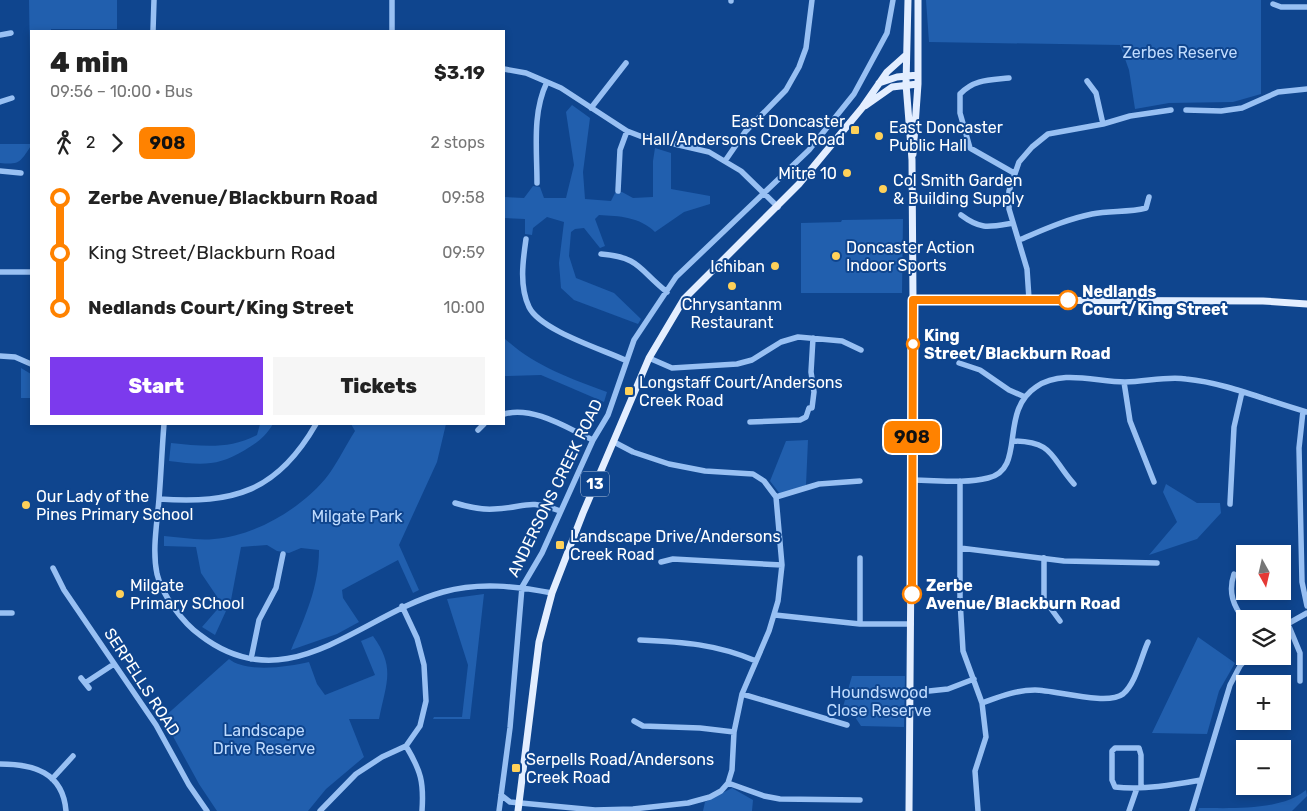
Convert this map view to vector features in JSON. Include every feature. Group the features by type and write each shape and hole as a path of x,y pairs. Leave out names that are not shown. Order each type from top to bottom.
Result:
{"main road":[{"path":"908,0 906,84 912,160 913,300 912,624 909,811"},
{"path":"912,160 916,141 918,0"},
{"name":"13","path":"878,83 906,55"},
{"path":"878,83 906,75 918,75"},
{"name":"ANDERSONS CREEK ROAD","path":"518,811 539,642 552,593 649,358 684,300 714,267 778,207 862,108 878,83"},
{"name":"ANDERSONS CREEK ROAD","path":"862,108 886,90 906,84 918,84"},
{"path":"913,300 1029,299 1307,304"}],"street":[{"path":"153,30 154,0"},
{"path":"392,0 392,30"},
{"path":"725,161 745,132 786,90 799,67 806,48 812,0"},
{"name":"ANDERSONS CREEK ROAD","path":"499,811 510,728 522,587 542,553 593,440 608,415 625,360 634,340 676,277 694,257 810,150 854,94 887,33 893,0"},
{"path":"1273,4 1282,7 1307,7"},
{"path":"0,35 12,33"},
{"path":"591,108 626,63"},
{"path":"505,69 526,73 569,93 627,131 640,136 709,152 741,171 778,207"},
{"path":"1009,78 982,80 966,87 960,94 960,113 970,148 1014,173"},
{"path":"1087,81 1096,93 1103,124"},
{"path":"538,183 536,120 540,97 547,82"},
{"path":"1186,110 1221,111 1242,108 1278,92 1307,89"},
{"path":"0,102 12,98"},
{"path":"1029,299 1028,269 1009,209 1009,191 1019,162 1032,147 1048,134 1103,124 1130,116 1171,110"},
{"path":"618,191 620,150 627,131"},
{"path":"0,171 21,172"},
{"path":"1019,240 1094,213 1130,213 1146,208 1149,197"},
{"path":"961,215 974,225 987,228 1013,223"},
{"path":"526,239 522,274 529,308 543,322 625,360"},
{"path":"601,254 622,256 637,263 650,278 667,292"},
{"path":"0,272 30,272"},
{"path":"649,358 672,368 736,364 752,360 781,342 798,338 842,341 861,350"},
{"path":"750,422 800,420 806,417 808,410 812,408 814,392 811,372 813,338"},
{"path":"0,356 15,357 30,364"},
{"path":"959,363 980,370 1009,390 1025,397"},
{"path":"912,480 960,481 990,478 1002,472 1009,461 1016,411 1025,397 1036,386 1052,380 1069,377 1124,382 1185,378 1242,392 1305,411 1299,448 1302,582 1307,606"},
{"path":"1124,382 1130,421 1154,482"},
{"path":"1230,504 1234,427 1242,392"},
{"path":"505,414 526,413 541,416 593,440"},
{"path":"164,425 154,546 157,576 174,608 193,630 212,644 251,659 286,660 327,647 368,627 402,606 444,591 482,586 522,587 552,593"},
{"path":"159,499 216,500 252,489 284,468 296,456 315,425"},
{"path":"478,430 483,425"},
{"path":"1012,441 1038,443 1048,449 1074,484"},
{"path":"501,795 507,801 595,810 624,810 702,800 716,795 728,783 732,770 734,732 742,694 775,616 782,565 776,497 764,481 753,474 705,470 669,464 633,452 614,442"},
{"path":"776,497 819,484 860,481"},
{"path":"960,481 963,651 982,703 986,737 976,771 978,811"},
{"path":"455,504 491,510 540,503 560,511"},
{"path":"960,548 1044,558 1157,563"},
{"path":"251,659 259,620 276,588 283,554"},
{"path":"860,558 860,624"},
{"path":"1044,558 1044,600 1060,621"},
{"path":"662,562 673,559 782,565"},
{"name":"SERPELLS ROAD","path":"53,568 64,590 156,725 207,811"},
{"path":"1234,574 1230,587 1231,596 1239,610"},
{"path":"323,810 356,774 382,757 406,746 420,726 425,692 424,665 417,638 402,606"},
{"path":"0,613 12,612"},
{"path":"1291,622 1307,613"},
{"path":"775,616 860,624 912,624"},
{"path":"1291,637 1300,653 1300,681"},
{"path":"640,640 706,645 730,650 756,661"},
{"path":"982,703 1002,695 1034,690 1106,698 1120,696 1130,684 1148,642"},
{"path":"85,683 114,664"},
{"path":"1192,811 1230,685 1241,665"},
{"path":"910,693 948,689 974,679"},
{"path":"742,694 847,725"},
{"path":"634,720 642,726 700,728 734,732"},
{"path":"406,746 419,768 424,784 422,811"},
{"path":"1130,811 1139,788 1140,752 1136,747 1118,747 1112,751 1112,785 1115,787 1139,788 1201,780"},
{"path":"52,779 73,756"},
{"path":"0,764 30,766 42,771 52,779 62,794 66,811"},
{"path":"728,783 764,796 780,799 860,800"},
{"path":"198,811 203,806"}],"green space":[{"path":"29,0 117,0 117,29 30,30 30,58"},
{"name":"Zerbes Reserve","path":"926,0 1261,0 1261,94 1233,102 1169,103 1135,109 1129,70 1120,45 929,42"},
{"path":"572,105 590,118 583,172 585,199 611,201 615,193 622,192 633,198 653,197 655,148 671,153 671,189 710,196 710,204 684,212 655,232 636,220 599,215 595,219 605,246 600,248 584,228 575,229 571,232 569,256 576,278 614,293 641,319 638,324 574,300 561,288 559,263 564,222 547,217 533,228 532,235 525,234 525,219 505,218 505,197 524,198 533,186 540,187 544,198 566,198 574,165 566,112"},
{"path":"0,144 30,144 30,147 24,156 16,163 0,163"},
{"path":"903,219 902,293 801,293 801,223"},
{"path":"505,339 515,348 540,364 607,392 604,402 541,375 505,376"},
{"path":"21,368 30,373 30,398 21,398"},
{"path":"260,425 272,425 257,442 235,456 217,462 200,464 169,461 171,443 215,446 236,443 257,435"},
{"name":"Milgate Park","path":"352,425 446,425 437,462 399,545 419,590 413,593 398,560 342,590 343,598 359,622 337,634 291,650 314,589 319,550 301,548 289,553 277,551 267,545 241,547 231,600 215,635 202,627 222,604 201,573 196,547 164,546 164,536 202,540 230,537 262,526 278,518 319,486 329,474 355,431"},
{"path":"808,440 806,485 780,494 770,481 786,441"},
{"path":"1166,484 1197,503 1220,503 1221,513 1197,539 1149,555 1177,522 1163,492"},
{"path":"484,594 470,719 433,719 434,717 462,717 468,665 447,599"},
{"name":"Landscape Drive Reserve","path":"373,636 385,657 387,667 386,685 379,719 349,719 364,757 326,789 308,811 217,811 199,784 163,718 229,659 246,666 268,668 309,662 317,684 325,695 375,675 361,641"},
{"path":"1198,637 1235,663 1219,691 1207,734 1152,733"},
{"name":"Houndswood Close Reserve","path":"852,676 905,676 904,727 861,726 855,717 840,717"},
{"path":"732,788 753,800 752,811 703,811 705,802"},
{"path":"1306,790 1307,796 1292,811 1198,811 1199,808 1241,808 1270,805 1296,797"}],"bus line":[{"name":"908","path":"912,594 913,300 1068,300"}],"place":[{"name":"East Doncaster Hall/Andersons Creek Road","path":"855,130"},
{"name":"East Doncaster Public Hall","path":"879,136"},
{"name":"Mitre 10","path":"847,173"},
{"name":"Col Smith Garden & Building Supply","path":"883,189"},
{"name":"Doncaster Action Indoor Sports","path":"836,256"},
{"name":"Ichiban","path":"775,266"},
{"name":"Chrysantanm Restaurant","path":"732,286"},
{"name":"Nedlands Court/King Street","path":"1068,300"},
{"name":"King Street/Blackburn Road","path":"913,344"},
{"name":"Longstaff Court/Andersons Creek Road","path":"629,391"},
{"name":"Our Lady of the Pines Primary School","path":"26,505"},
{"name":"Landscape Drive/Andersons Creek Road","path":"560,545"},
{"name":"Milgate Primary SChool","path":"120,594"},
{"name":"Zerbe Avenue/Blackburn Road","path":"912,594"},
{"name":"Serpells Road/Andersons Creek Road","path":"516,768"}]}
